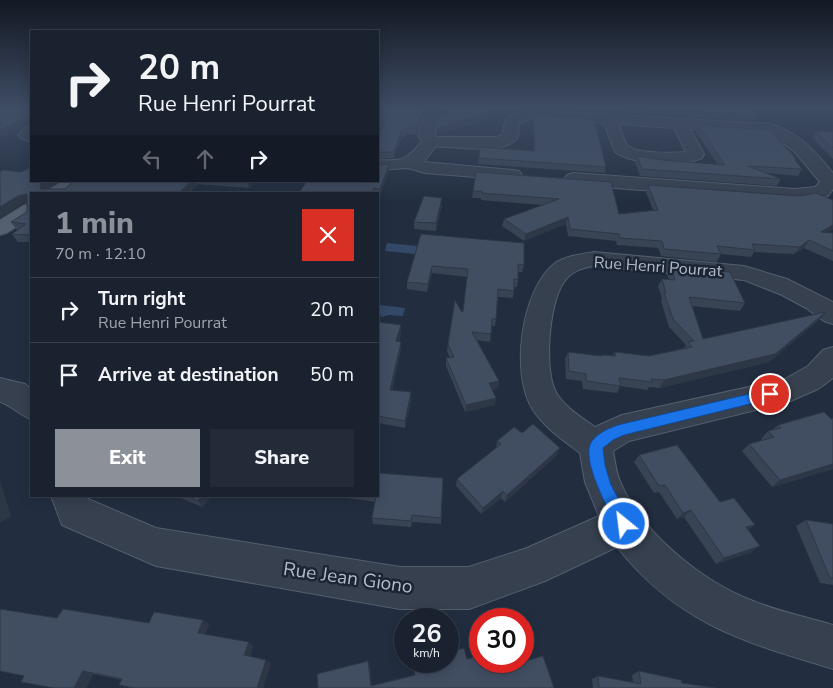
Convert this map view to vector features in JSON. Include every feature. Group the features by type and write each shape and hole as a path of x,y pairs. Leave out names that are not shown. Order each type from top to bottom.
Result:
{"main road":[{"path":"58,192 74,182"},
{"path":"0,229 30,210"}],"street":[{"path":"379,165 407,162 420,156 423,149 430,142 499,142 505,139"},
{"path":"618,139 621,148 630,153 680,158 696,154 688,139"},
{"path":"553,178 795,195 820,192 831,182 791,139"},
{"path":"407,162 425,168 533,176"},
{"name":"Rue Henri Pourrat","path":"596,446 564,423 544,401 537,381 537,322 552,280 564,268 577,262 594,259 744,273 774,282 819,305 833,315"},
{"path":"833,358 823,371 809,382 788,390 622,429 608,436 596,446 598,465 604,487 624,524 661,568 696,595 745,620 833,647"},
{"path":"0,390 14,393 30,405"},
{"name":"Rue Jean Giono","path":"69,497 75,512 156,547 400,588 470,588 531,567 624,524"}],"water":[{"path":"387,243 417,246 415,254 385,251"},
{"path":"380,305 405,308 403,316 389,315 382,317 379,315"}],"building":[{"path":"379,139 399,139 394,152 379,152"},
{"path":"535,139 599,139 606,167 479,158 480,147 535,151"},
{"path":"708,139 778,139 797,160 794,159 802,169 748,166 781,179 642,169 637,156 663,160 725,165"},
{"path":"824,139 833,139 833,148"},
{"path":"389,164 380,189 374,188 372,192 299,192 306,182 379,182 379,165"},
{"path":"30,168 30,182 42,182 41,189 65,189 73,182 190,182 180,192 30,192 30,235 12,234 26,224 11,222 27,212 27,194 18,196 0,207 0,172 3,170 21,172"},
{"path":"476,172 611,182 619,214 658,210 648,185 800,196 816,193 833,200 833,225 821,232 833,233 833,251 809,240 800,247 752,244 755,250 717,246 721,254 664,249 662,241 620,238 619,234 570,229 568,217 526,234 504,219 559,199 473,191"},
{"path":"424,196 442,198 436,223 414,222"},
{"path":"421,234 524,243 524,265 518,264 518,280 514,279 514,291 498,289 496,319 492,319 491,334 472,332 499,381 489,383 496,398 466,405 446,358 454,357 448,344 455,300 463,312 468,269 432,266 428,284 407,282"},
{"path":"671,267 730,272 745,303 689,297 703,339 826,312 775,354 664,380 651,379 652,382 619,378 621,386 586,381 586,374 569,371 568,352 601,356 616,356 615,352 649,356 692,347 688,342 694,341 673,319 664,293 666,293 662,279 675,280"},
{"path":"379,322 401,325 396,341 401,342 390,390 411,392 405,421 379,416"},
{"path":"824,412 831,419 833,418 833,464 780,480 749,444 774,437 768,431 781,428 778,425"},
{"path":"533,424 560,448 507,495 503,491 483,508 457,479 501,444 497,441 514,427 522,433"},
{"path":"677,445 720,502 734,498 755,525 746,527 760,546 724,558 691,510 683,513 665,485 659,486 639,455"},
{"path":"379,473 443,478 441,518 412,515 411,521 372,518 376,497 379,497"},
{"path":"189,497 200,497 198,501"},
{"path":"806,520 833,524 833,578 830,578"},
{"path":"0,609 57,618 63,609 149,623 154,612 203,620 198,633 249,642 244,655 266,660 257,688 135,688 119,685 122,679 83,671 74,688 54,688 21,682 24,676 0,671"},
{"path":"464,648 467,659 469,659 469,673 534,673 534,659 543,656 554,688 318,688 317,674 368,661 371,686 415,675 415,673 459,673 459,649"},
{"path":"639,671 681,680 682,683 716,688 599,688 598,676 641,684"}],"route":[{"path":"624,524 604,487 598,465 596,446 608,436 622,429 770,394"}]}
